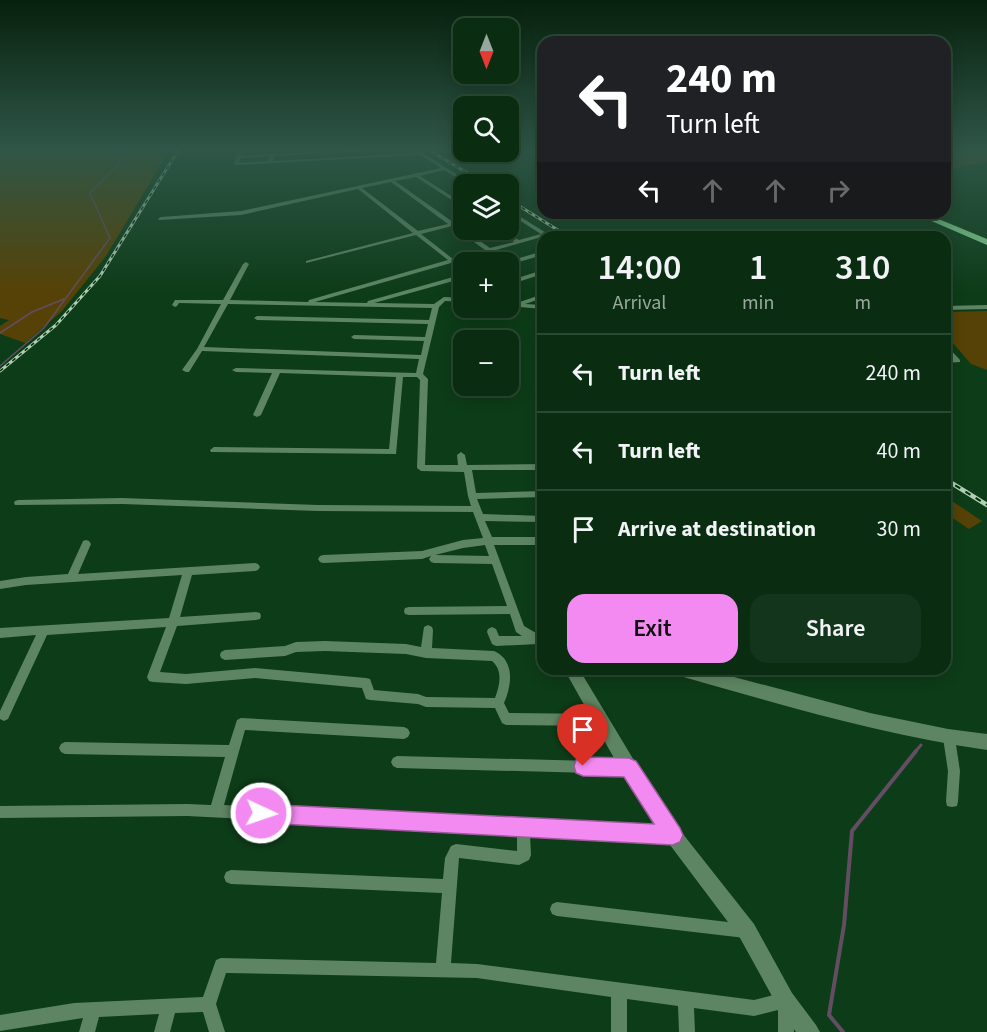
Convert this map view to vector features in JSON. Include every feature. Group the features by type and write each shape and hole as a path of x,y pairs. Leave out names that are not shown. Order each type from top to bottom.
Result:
{"main road":[{"path":"933,219 987,240"},
{"path":"939,219 987,240"}],"street":[{"path":"161,219 241,213 316,197"},
{"path":"371,197 453,261"},
{"path":"415,197 489,250"},
{"path":"519,216 542,231"},
{"path":"308,262 452,224"},
{"path":"482,252 537,238"},
{"path":"519,260 537,255"},
{"path":"302,304 453,261"},
{"path":"186,369 200,349 246,264"},
{"path":"519,280 537,275"},
{"path":"360,305 453,279"},
{"path":"519,303 537,298"},
{"path":"419,375 436,306 444,299 453,299"},
{"path":"175,304 177,301 436,306"},
{"path":"519,304 537,306"},
{"path":"951,308 987,307"},
{"path":"257,318 432,322"},
{"path":"354,337 428,339"},
{"path":"200,349 424,357"},
{"path":"951,353 958,361 951,361"},
{"path":"236,370 419,375 424,379 421,468 537,467"},
{"path":"257,414 277,371"},
{"path":"214,450 393,452 400,374"},
{"path":"461,455 472,496 520,629 537,639"},
{"path":"472,496 537,494"},
{"path":"18,503 122,501 478,513 537,518"},
{"path":"323,559 422,555 463,544 488,541 537,541"},
{"path":"71,578 86,544"},
{"path":"434,559 495,560"},
{"path":"0,595 5,585 71,578 255,567"},
{"path":"188,572 153,677 186,680 255,673 366,683 370,695 418,699 426,702 498,703"},
{"path":"409,611 513,610"},
{"path":"0,633 256,616"},
{"path":"4,716 44,630"},
{"path":"426,653 428,630"},
{"path":"492,632 496,641 537,641"},
{"path":"225,655 285,651 296,646 406,649 426,653 468,654 499,658 504,673 504,690 498,703"},
{"path":"575,675 629,768 673,835 747,931 785,1000 810,1032"},
{"path":"702,675 846,715 950,738 987,742"},
{"path":"498,703 506,719 602,720"},
{"path":"216,811 241,724 404,733"},
{"path":"950,738 954,771 951,801"},
{"path":"65,748 233,751"},
{"path":"397,762 629,768"},
{"path":"0,812 216,811 673,835"},
{"path":"443,970 452,858 456,851 519,858 524,855 523,826"},
{"path":"231,877 450,886"},
{"path":"557,909 747,931"},
{"path":"217,1032 208,1004 221,965 477,971 620,988 686,1000 754,1008 785,1000"},
{"path":"619,1032 620,988"},
{"path":"686,1000 687,1032"},
{"path":"785,1000 786,1032"},
{"path":"0,1023 20,1026 93,1010 208,1004"},
{"path":"162,1032 170,1006"},
{"path":"87,1032 93,1010"}],"shaded area":[{"path":"0,197 141,197 106,256 62,311 25,343 0,334 0,326 9,320 0,318"},
{"path":"987,311 987,370 971,364 951,341 951,312"},
{"path":"951,502 982,521 969,529 951,517"}],"waterway":[{"path":"0,366 44,328 110,238 92,197"},
{"path":"0,333 32,312 64,299"},
{"path":"915,752 921,745"},
{"path":"843,1032 829,1015 844,925 852,831 916,751"}],"railway":[{"path":"0,371 56,325 100,276 149,197"},
{"path":"519,206 537,217"},
{"path":"540,219 559,231"},
{"path":"951,483 987,505"}],"route":[{"path":"261,813 673,835 629,768 583,766"}]}
